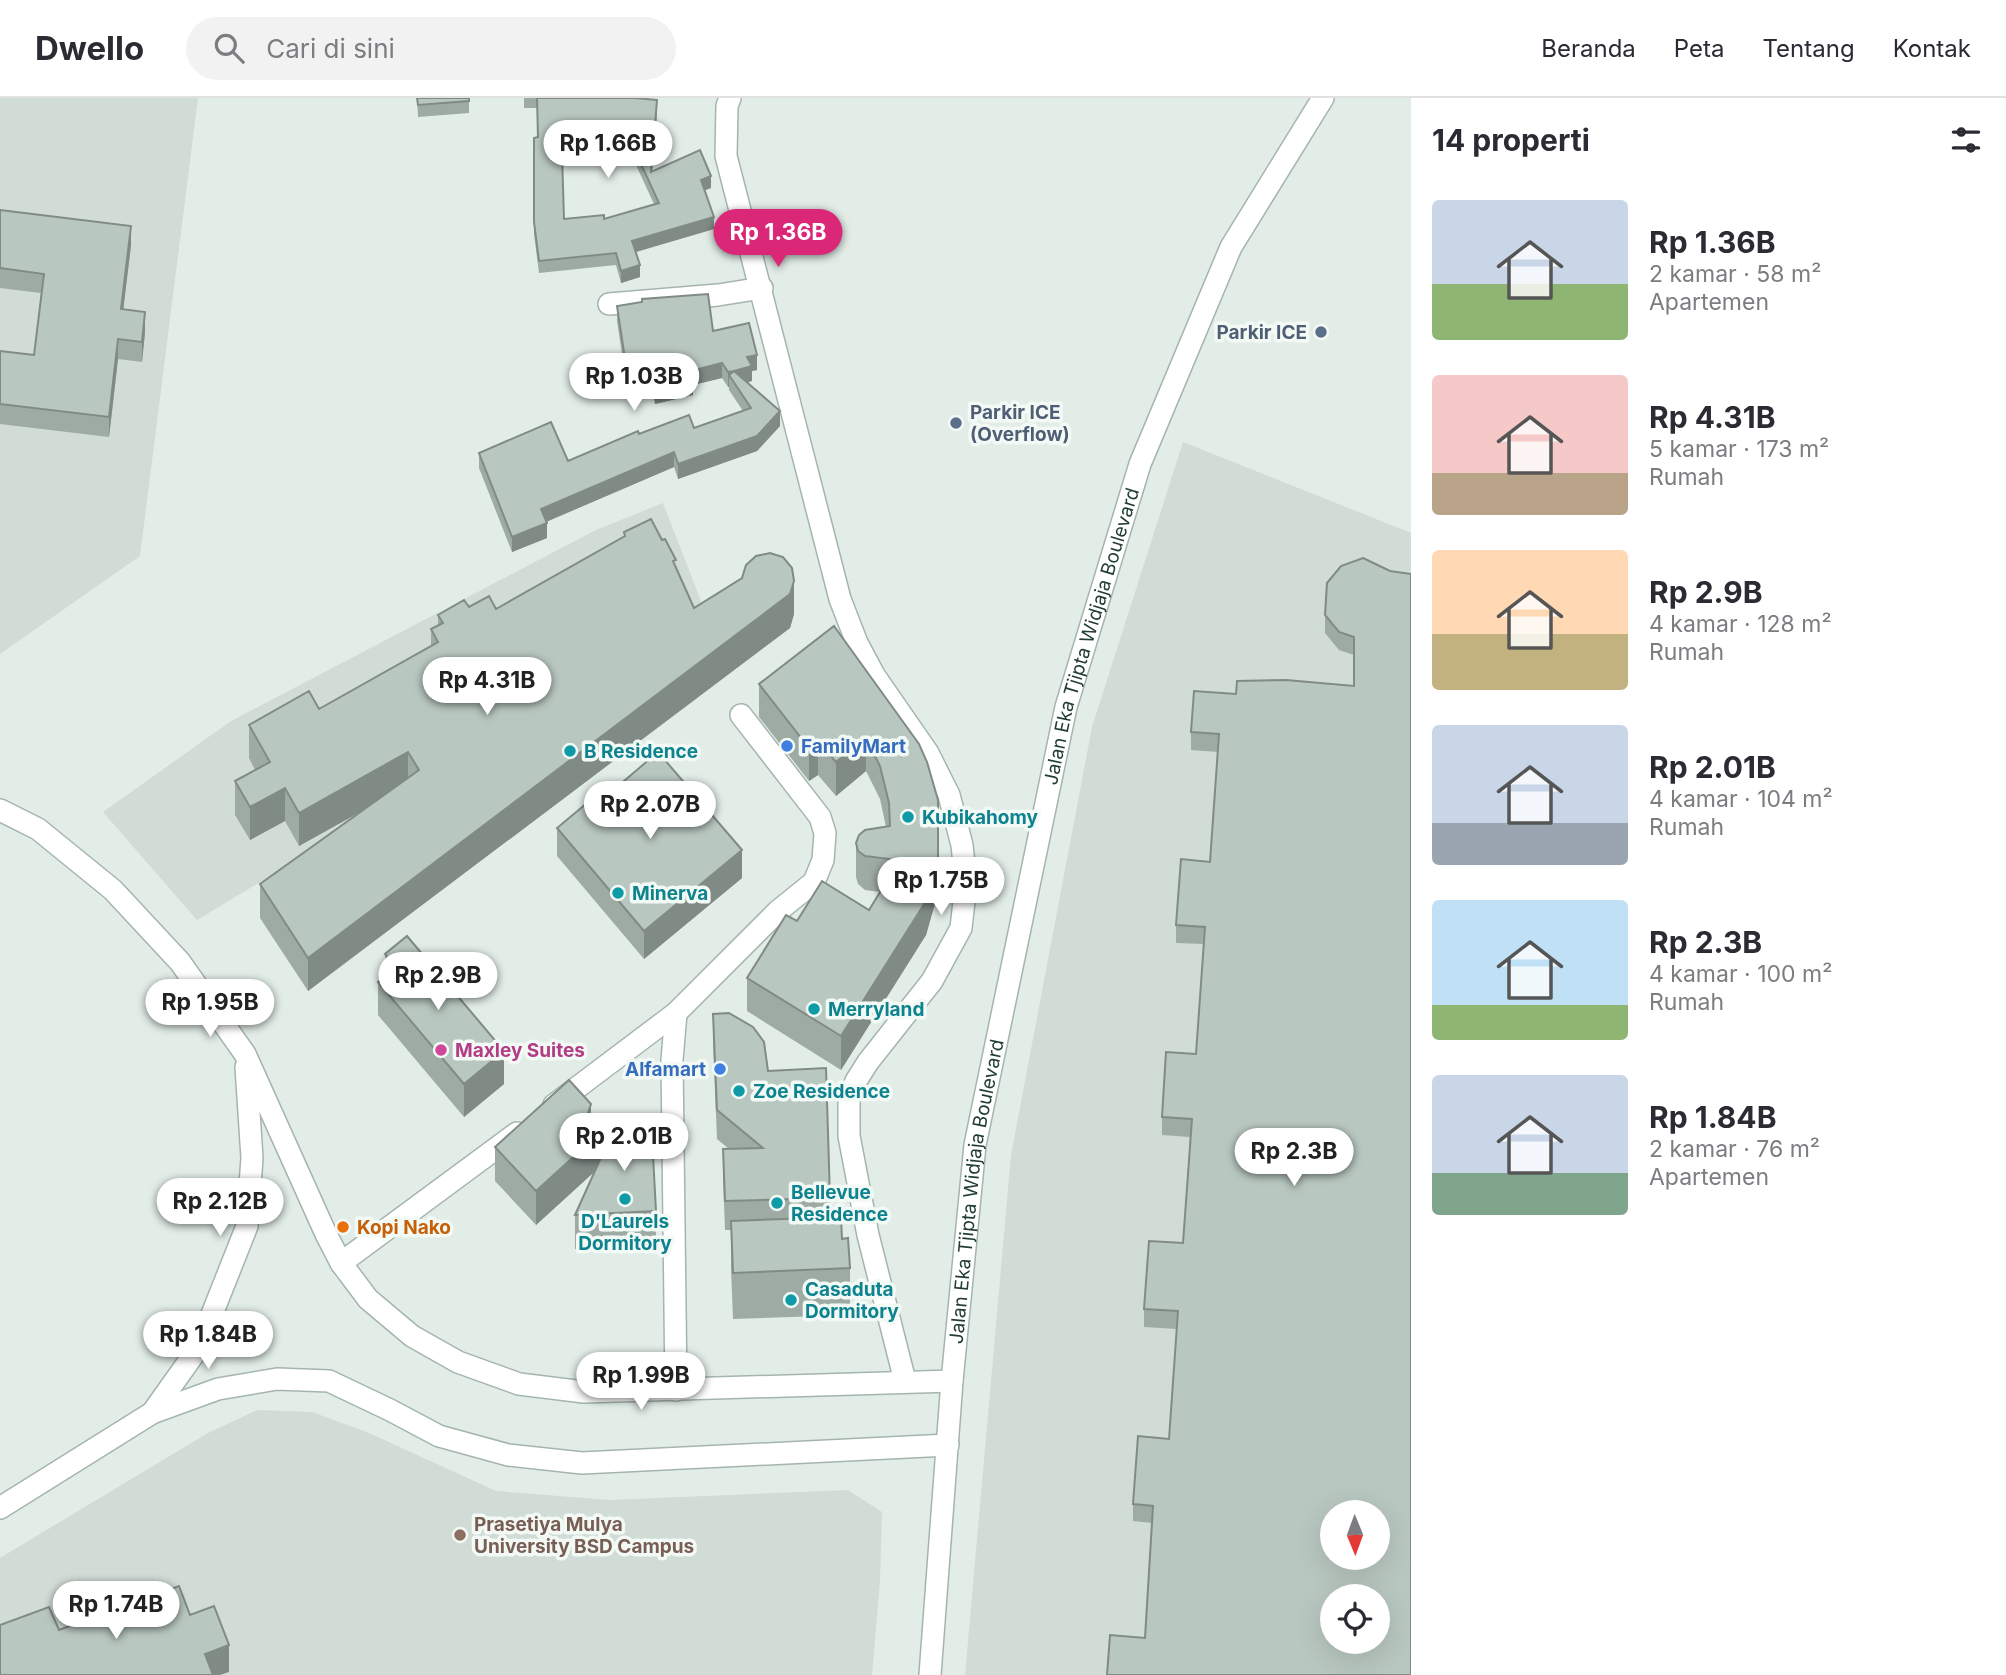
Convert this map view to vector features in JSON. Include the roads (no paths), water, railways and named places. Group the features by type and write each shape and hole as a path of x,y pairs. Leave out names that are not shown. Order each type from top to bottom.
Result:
{"street":[{"path":"730,98 727,106 726,156 840,599 857,643 874,675 928,752 949,795 962,845 966,884 961,928 932,981 868,1062 849,1099 849,1136 868,1235 905,1381"},
{"name":"Jalan Eka Tjipta Widjaja Boulevard","path":"930,1675 952,1381 975,1144 1066,707 1140,464 1231,247 1323,98"},
{"path":"609,304 718,295 762,288"},
{"path":"341,1262 676,1013 778,911 814,881 823,860 825,833 820,817 741,715"},
{"path":"0,810 38,829 113,890 180,962 245,1054 341,1262 368,1299 412,1336 458,1362 519,1384 584,1392 952,1381"},
{"path":"676,1013 672,1059 676,1390"},
{"path":"152,1413 199,1347 247,1226 252,1158 245,1054"},
{"path":"0,1508 152,1413 218,1389 277,1379 329,1381 439,1436 508,1455 582,1463 947,1445"}],"place":[{"name":"Parkir ICE","path":"1321,332"},
{"name":"Parkir ICE (Overflow)","path":"956,423"},
{"name":"FamilyMart","path":"787,746"},
{"name":"B Residence","path":"570,751"},
{"name":"Kubikahomy","path":"908,817"},
{"name":"Minerva","path":"618,893"},
{"name":"Merryland","path":"814,1009"},
{"name":"Maxley Suites","path":"441,1050"},
{"name":"Alfamart","path":"720,1069"},
{"name":"Zoe Residence","path":"739,1091"},
{"name":"D'Laurels Dormitory","path":"625,1199"},
{"name":"Bellevue Residence","path":"777,1203"},
{"name":"Kopi Nako","path":"343,1227"},
{"name":"Casaduta Dormitory","path":"791,1300"},
{"name":"Prasetiya Mulya University BSD Campus","path":"460,1535"}]}
